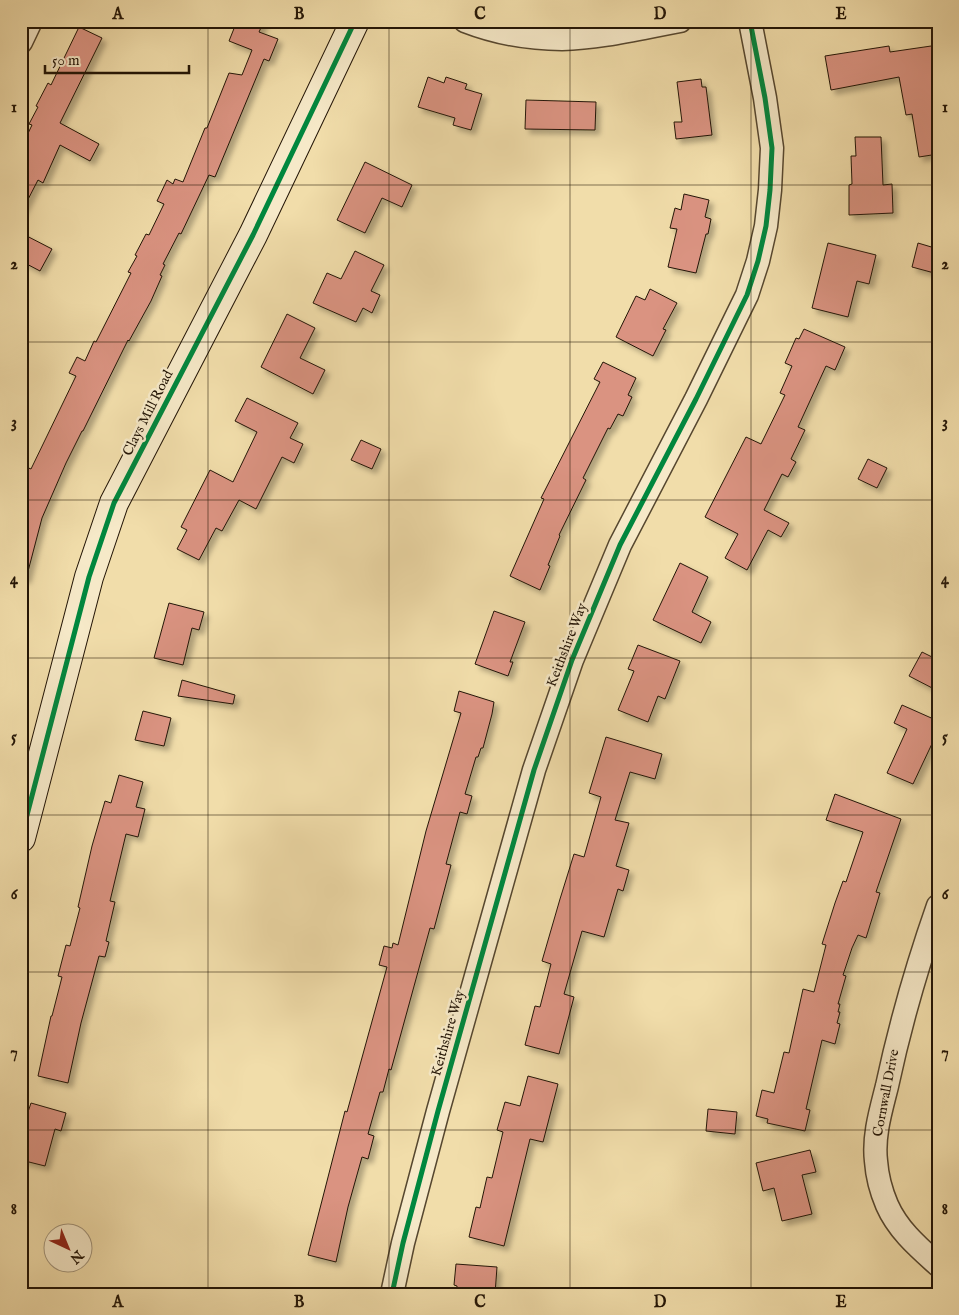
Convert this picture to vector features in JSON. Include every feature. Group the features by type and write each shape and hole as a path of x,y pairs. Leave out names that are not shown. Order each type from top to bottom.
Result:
{"main road":[{"name":"Clays Mill Road","path":"21,838 89,577 114,503 253,235 355,21"}],"street":[{"path":"21,42 31,21"},
{"path":"465,21 506,34 562,39 586,37 680,21"},
{"name":"Keithshire Way","path":"392,1294 403,1243 438,1111 534,770 572,660 620,545 696,399 747,295 758,260 768,208 772,148 765,98 750,21"},
{"name":"Cornwall Drive","path":"938,906 899,1028 877,1130 876,1160 880,1185 888,1206 898,1224 910,1239 938,1266"}],"building":[{"path":"237,21 264,21 259,32 278,39 269,61 264,59 215,177 209,175 181,234 179,233 163,264 165,265 160,275 162,276 151,301 128,340 66,463 42,518 26,579 21,578 21,465 31,469 76,376 69,373 77,357 85,361 94,341 96,342 131,273 128,272 137,256 135,255 146,234 149,235 164,204 157,201 167,180 173,184 175,179 183,182 229,73 242,75 252,50 229,41"},
{"path":"79,27 102,38 60,123 99,144 90,161 60,145 43,183 38,180 21,213 21,148 32,125 29,124 38,107 36,106 48,83 51,85"},
{"path":"938,45 938,154 919,157 912,114 906,115 899,77 831,90 825,56 889,46 890,52"},
{"path":"428,77 444,83 446,77 467,84 465,89 482,94 471,130 453,125 455,118 418,107"},
{"path":"701,79 702,87 706,87 712,135 676,139 674,122 682,122 677,82"},
{"path":"526,100 596,102 595,130 525,129"},
{"path":"855,137 881,137 883,185 892,184 893,213 849,215 849,185 852,184 851,156 856,156"},
{"path":"365,162 412,185 402,207 382,198 365,233 337,220"},
{"path":"684,194 709,200 705,217 711,219 696,273 668,267 677,229 670,228 675,208 681,210"},
{"path":"21,233 52,249 40,271 21,261"},
{"path":"828,243 876,255 869,284 857,281 848,317 812,308"},
{"path":"918,243 938,249 938,274 912,267"},
{"path":"355,251 384,265 371,291 380,295 372,313 363,308 356,322 313,303 327,273 341,279"},
{"path":"650,289 677,303 663,329 666,330 653,356 616,337 636,296 645,300"},
{"path":"287,314 315,328 300,358 325,370 313,394 261,367"},
{"path":"804,329 845,347 835,370 826,366 798,427 805,430 791,459 796,462 788,477 782,474 764,510 789,523 781,537 768,530 747,570 725,558 738,534 705,517 746,437 761,444 785,395 780,393 792,366 785,363 796,338 799,339"},
{"path":"603,362 636,378 628,395 632,397 623,416 618,414 610,429 608,428 583,478 586,480 559,535 548,565 550,566 540,590 510,576 544,499 541,498 600,382 594,379"},
{"path":"247,398 298,423 290,438 303,444 294,463 282,457 256,509 239,500 222,531 216,528 199,560 177,549 187,530 181,527 210,470 233,482 257,432 235,421"},
{"path":"361,440 381,449 372,469 351,460"},
{"path":"868,459 887,468 877,488 858,479"},
{"path":"680,563 708,577 692,612 711,622 701,643 653,620"},
{"path":"169,603 204,612 199,630 192,628 183,665 154,658"},
{"path":"494,611 525,622 510,662 513,662 508,676 475,664"},
{"path":"638,645 680,661 665,699 658,696 648,722 618,710 634,671 628,669"},
{"path":"922,652 938,660 938,691 909,676"},
{"path":"182,680 235,695 233,704 178,696"},
{"path":"459,691 494,702 492,714 483,748 481,748 478,757 476,757 465,794 472,796 467,814 460,812 446,864 451,865 434,929 430,928 391,1070 389,1069 383,1092 380,1092 368,1134 374,1136 368,1159 362,1157 348,1207 336,1262 308,1255 345,1111 347,1112 387,967 379,965 384,946 392,948 393,943 398,945 426,831 461,713 454,711"},
{"path":"902,705 938,721 938,731 913,784 887,773 907,729 894,723"},
{"path":"143,711 171,718 164,746 135,740"},
{"path":"606,737 662,754 655,779 630,772 615,820 629,823 616,866 629,870 623,891 618,889 604,937 582,931 564,994 574,997 559,1054 525,1045 535,1006 540,1007 551,964 542,961 560,899 574,854 584,857 601,797 589,793"},
{"path":"119,775 143,782 136,807 145,809 138,837 126,834 110,901 115,902 106,941 109,942 105,957 99,956 81,1023 68,1083 38,1076 51,1016 62,977 58,976 66,945 70,946 80,908 78,907 92,846 105,801 111,803"},
{"path":"835,794 901,819 876,892 880,893 866,938 858,935 843,975 846,976 838,1004 840,1004 838,1012 840,1012 837,1023 840,1024 835,1044 822,1040 806,1109 810,1110 805,1131 767,1123 768,1119 756,1116 762,1090 774,1093 784,1052 789,1053 803,989 814,992 826,945 822,944 843,881 846,882 863,832 826,820"},
{"path":"528,1076 558,1084 543,1142 530,1139 504,1246 469,1237 476,1207 480,1208 487,1177 492,1178 503,1132 497,1130 505,1102 520,1106"},
{"path":"31,1103 66,1113 61,1131 55,1129 45,1166 21,1160 21,1133"},
{"path":"708,1109 737,1112 735,1134 706,1131"},
{"path":"810,1150 816,1172 802,1175 812,1214 782,1221 774,1188 763,1191 756,1163"},
{"path":"456,1264 497,1267 495,1294 457,1294 457,1286 454,1285"}],"cycle path":[{"path":"21,838 89,577 114,503 253,235 355,21"},
{"path":"392,1294 403,1243 438,1111 534,770 572,660 620,545 696,399 747,295 758,261 766,226 772,148 765,98 750,21"}]}
